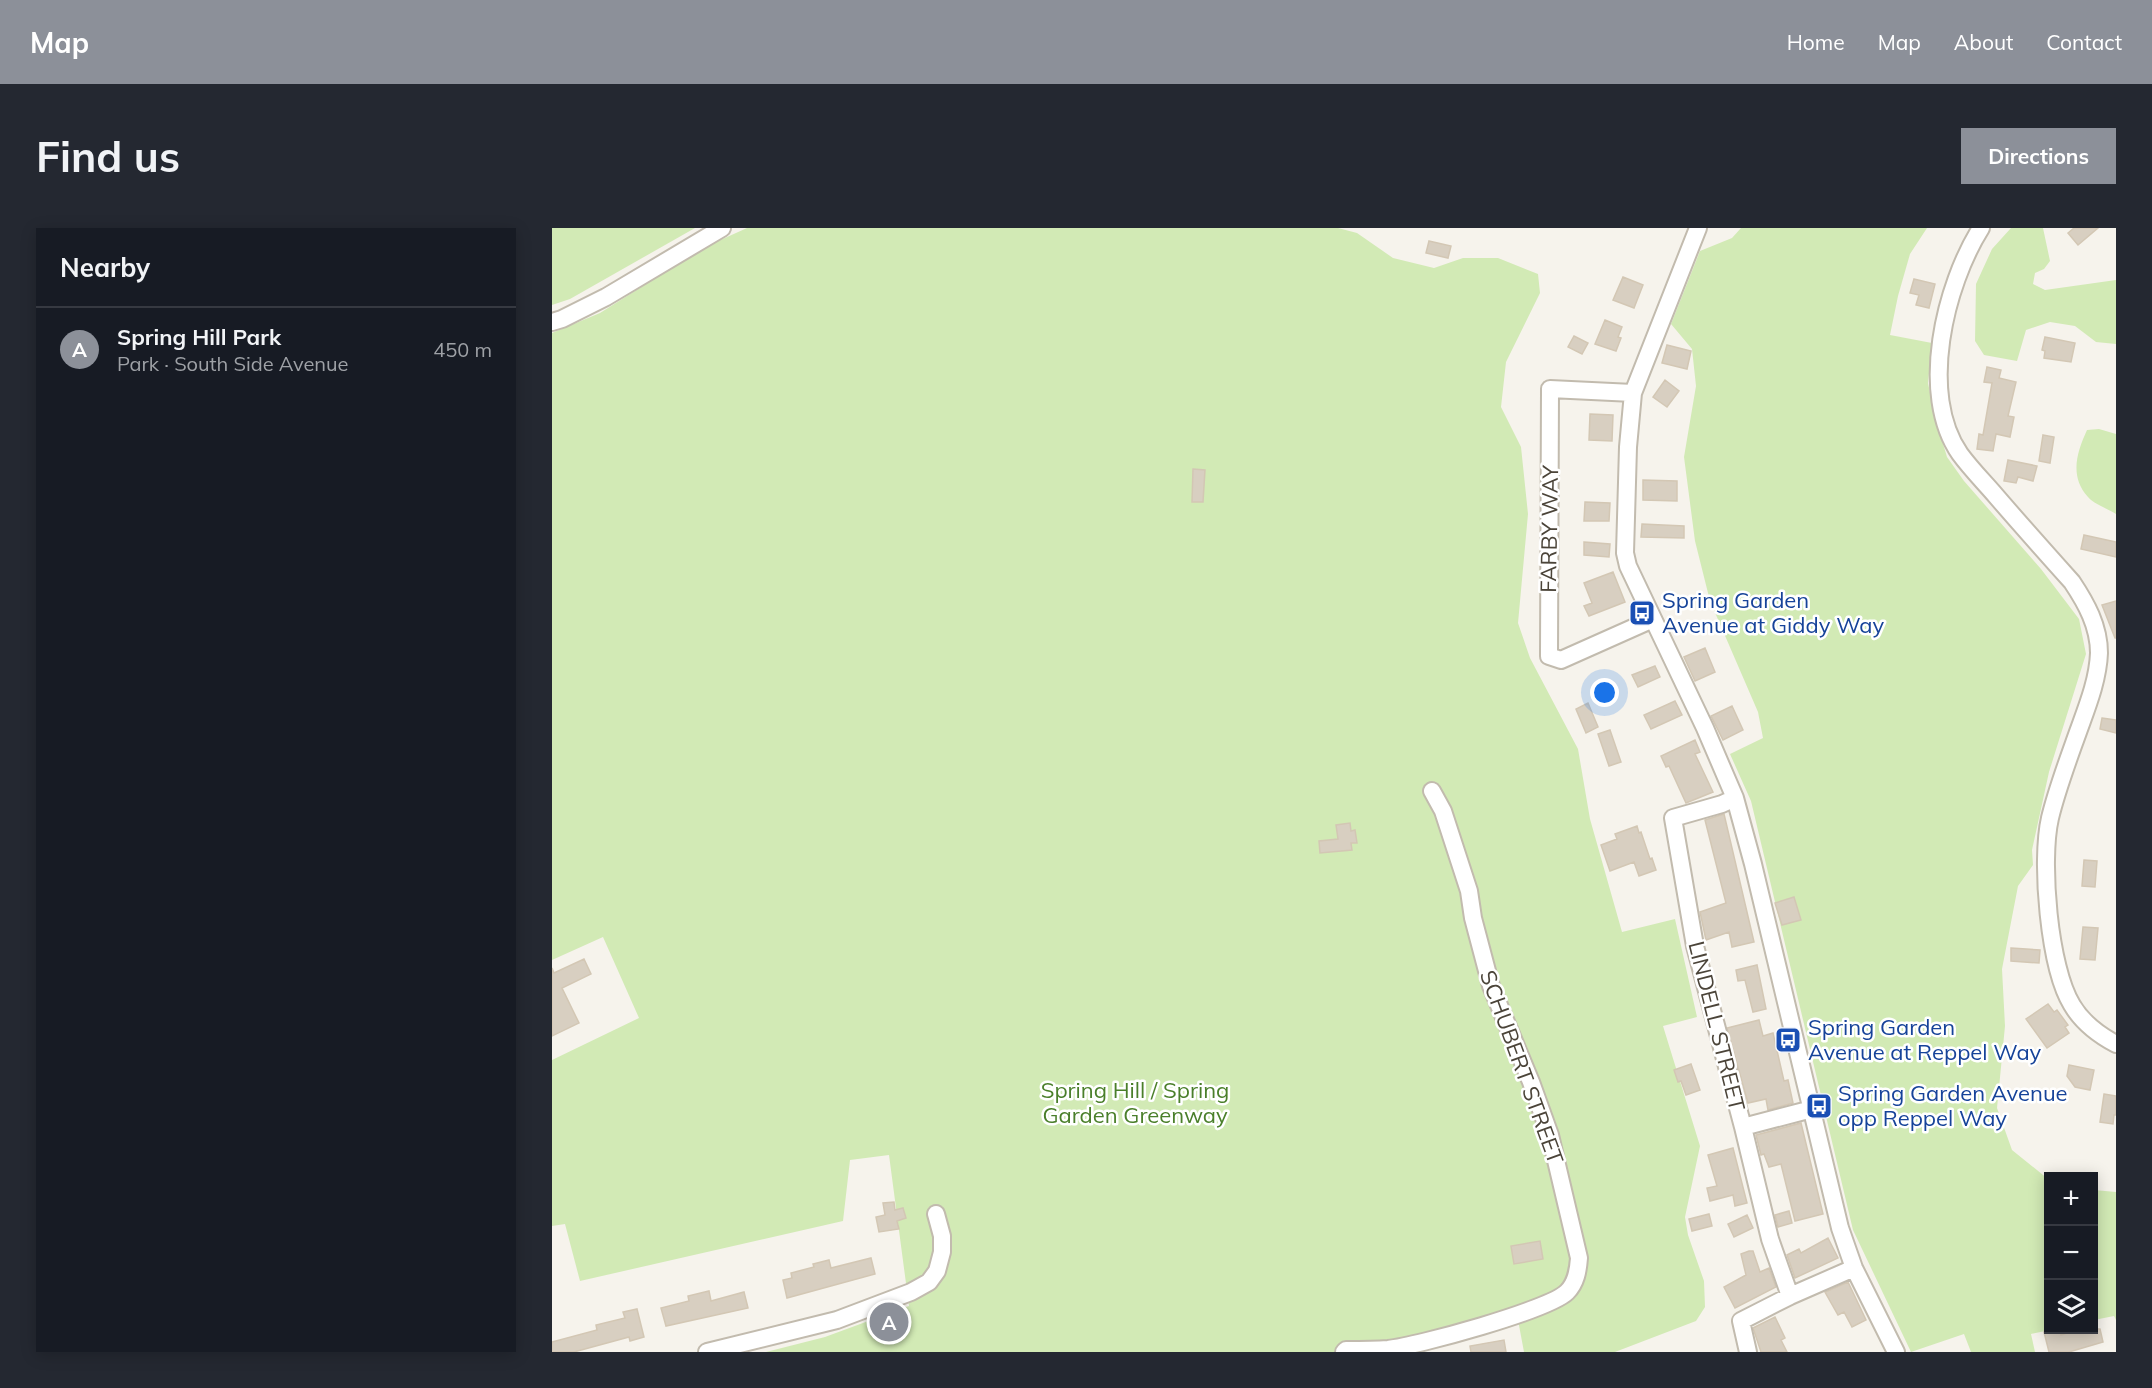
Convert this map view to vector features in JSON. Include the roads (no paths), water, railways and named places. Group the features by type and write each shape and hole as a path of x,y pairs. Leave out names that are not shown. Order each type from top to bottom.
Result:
{"street":[{"path":"552,322 606,297 722,228"},
{"path":"1698,228 1633,393 1628,447 1625,552 1628,566 1735,798 1753,864 1840,1228 1854,1268 1896,1352"},
{"path":"1981,228 1957,275 1947,314 1938,375 1940,396 1945,421 1959,453 2072,582 2087,606 2095,627 2099,651 2097,671 2049,821 2046,847 2047,877 2050,919 2064,988 2072,1006 2088,1025 2116,1044"},
{"name":"FARBY WAY","path":"1633,393 1550,389 1547,648 1549,656 1561,660 1653,619"},
{"name":"SCHUBERT STREET","path":"1344,1352 1346,1350 1389,1349 1443,1336 1550,1303 1566,1293 1578,1272 1579,1258 1550,1134 1491,986 1473,918 1469,891 1443,811 1432,791"},
{"name":"LINDELL STREET","path":"1735,798 1673,818 1695,946 1770,1239 1790,1296"},
{"path":"1743,1127 1812,1109"},
{"path":"707,1352 837,1320 911,1292 929,1282 937,1271 942,1252 942,1236 936,1214"},
{"path":"1748,1352 1741,1321 1790,1296 1854,1268"}],"place":[{"name":"Spring Garden Avenue at Giddy Way","path":"1642,613"},
{"name":"Spring Garden Avenue at Reppel Way","path":"1788,1040"},
{"name":"Spring Garden Avenue opp Reppel Way","path":"1819,1106"},
{"name":"Spring Hill Park","path":"889,1322"}],"park label":[{"name":"Spring Hill / Spring Garden Greenway","path":"1135,1102"}]}
